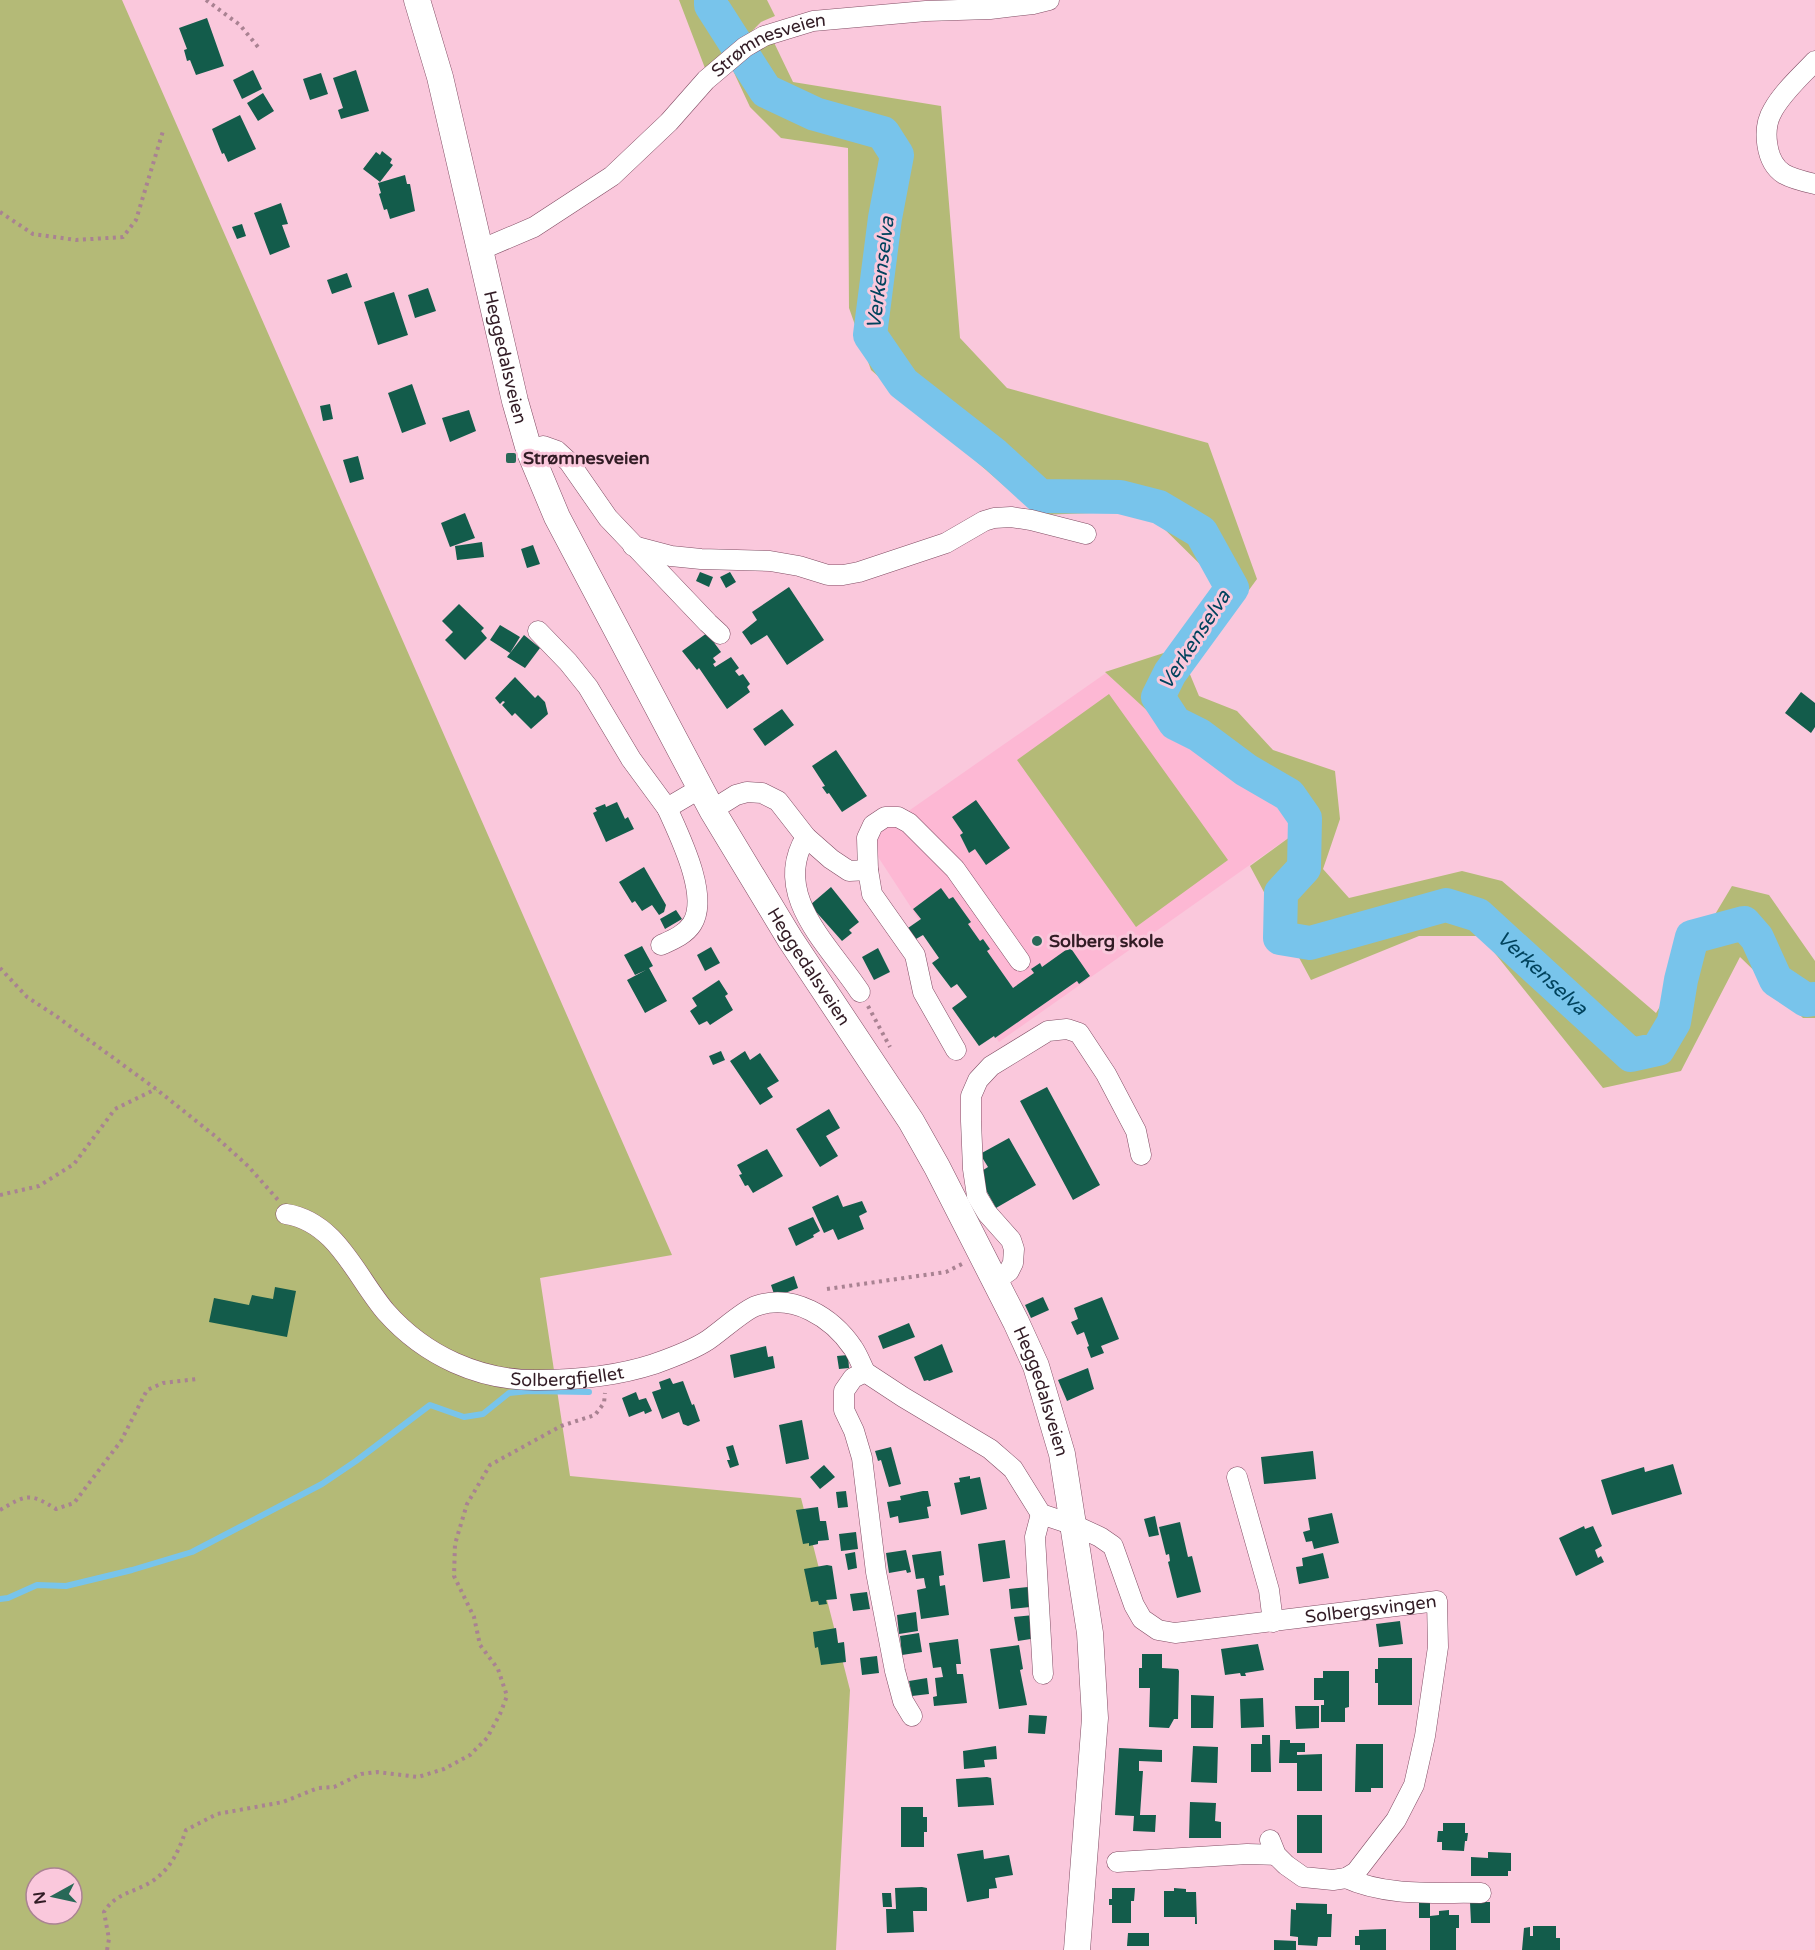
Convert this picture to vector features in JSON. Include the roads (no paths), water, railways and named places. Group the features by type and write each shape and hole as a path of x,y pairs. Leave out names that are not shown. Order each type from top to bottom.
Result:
{"main road":[{"name":"Heggedalsveien","path":"417,0 440,77 515,401 529,450 557,517 706,799 790,939 911,1122 938,1167 1036,1366 1062,1454 1090,1633 1095,1718 1077,1950"}],"street":[{"name":"Strømnesveien","path":"480,250 534,227 612,176 669,122 706,80 738,53 764,36 813,21 926,11 990,9 1049,0"},
{"path":"1815,61 1788,89 1772,112 1767,129 1767,145 1771,158 1783,173 1815,184"},
{"path":"529,450 543,446 557,451 569,462 608,518 720,634"},
{"path":"633,546 671,556 770,561 799,566 828,575 843,575 859,572 946,543 984,521 994,519 1011,517 1030,520 1086,534"},
{"path":"538,631 588,687 631,759 667,808 684,847 693,877 698,907 694,919 684,933 661,945"},
{"path":"667,808 747,792 762,793 778,801 806,837 831,859 849,871 868,870"},
{"path":"956,1050 923,992 915,956 873,894 868,870 867,838 873,825 885,817 898,817 909,823 956,868 1020,961"},
{"path":"806,837 796,861 797,892 814,929 860,992"},
{"path":"995,1281 1009,1271 1014,1263 1014,1249 1011,1240 987,1213 977,1197 971,1122 971,1095 978,1080 991,1066 1048,1031 1067,1029 1079,1034 1106,1074 1136,1131 1141,1155"},
{"name":"Solbergfjellet","path":"286,1214 302,1217 324,1230 387,1312 433,1353 466,1369 496,1377 537,1380 606,1377 655,1364 705,1342 754,1306 777,1302 794,1303 814,1311 835,1327 853,1348 865,1372 903,1398 990,1449 1013,1469 1041,1514"},
{"path":"865,1372 853,1378 844,1391 844,1410 854,1431 862,1458 876,1572 895,1671 903,1701 912,1716"},
{"path":"1238,1477 1269,1590 1273,1622"},
{"path":"1043,1674 1035,1537 1041,1514 1074,1525"},
{"name":"Solbergsvingen","path":"1074,1525 1113,1546 1134,1605 1142,1619 1158,1630 1175,1633 1437,1601 1438,1647 1425,1736 1414,1785 1395,1820 1375,1848 1356,1872 1346,1878"},
{"path":"1117,1862 1246,1854 1273,1848 1286,1865 1303,1876 1332,1880 1346,1878 1364,1886 1401,1890 1481,1893"}],"waterway":[{"name":"Verkenselva","path":"711,0 711,5 766,91 815,114 883,133 897,155 885,218 870,335 903,383 995,455 1040,496 1120,497 1159,507 1201,532 1232,588 1170,673 1158,697 1175,723 1199,735 1246,770 1289,795 1305,818 1304,868 1281,893 1280,938 1310,943 1446,905 1478,915 1631,1055 1658,1049 1674,1022 1681,980 1692,937 1744,923 1757,938 1776,980 1806,1000 1815,999"},
{"path":"0,1599 8,1598 37,1585 66,1586 192,1552 322,1484 430,1405 464,1417 483,1414 509,1393 589,1392"}],"place":[{"name":"Strømnesveien","path":"511,458"},
{"name":"Solberg skole","path":"1037,941"}]}
